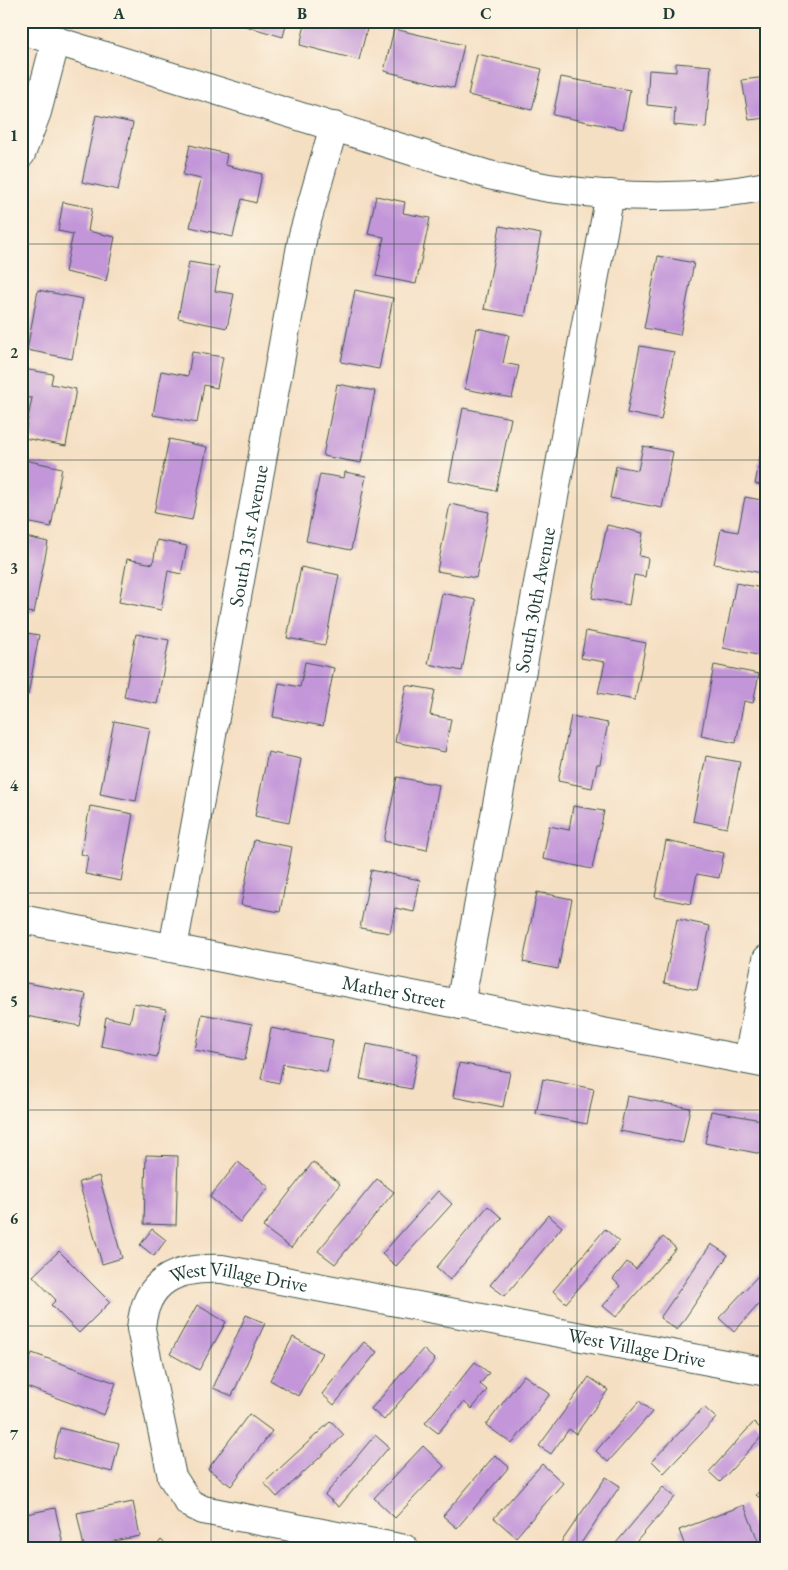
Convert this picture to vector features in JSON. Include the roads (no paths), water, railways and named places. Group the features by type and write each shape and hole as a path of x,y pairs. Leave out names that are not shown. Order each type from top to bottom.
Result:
{"street":[{"path":"21,30 489,175 548,188 610,194 717,194 767,186"},
{"path":"21,154 36,112 56,40"},
{"name":"South 31st Avenue","path":"173,948 303,235 334,126"},
{"name":"South 30th Avenue","path":"460,1005 610,194"},
{"name":"Mather Street","path":"21,919 758,1062"},
{"path":"758,1062 767,959"},
{"name":"West Village Drive","path":"404,1549 203,1510 188,1503 172,1477 141,1329 142,1316 151,1293 160,1283 177,1272 200,1268 222,1269 767,1372"}]}
